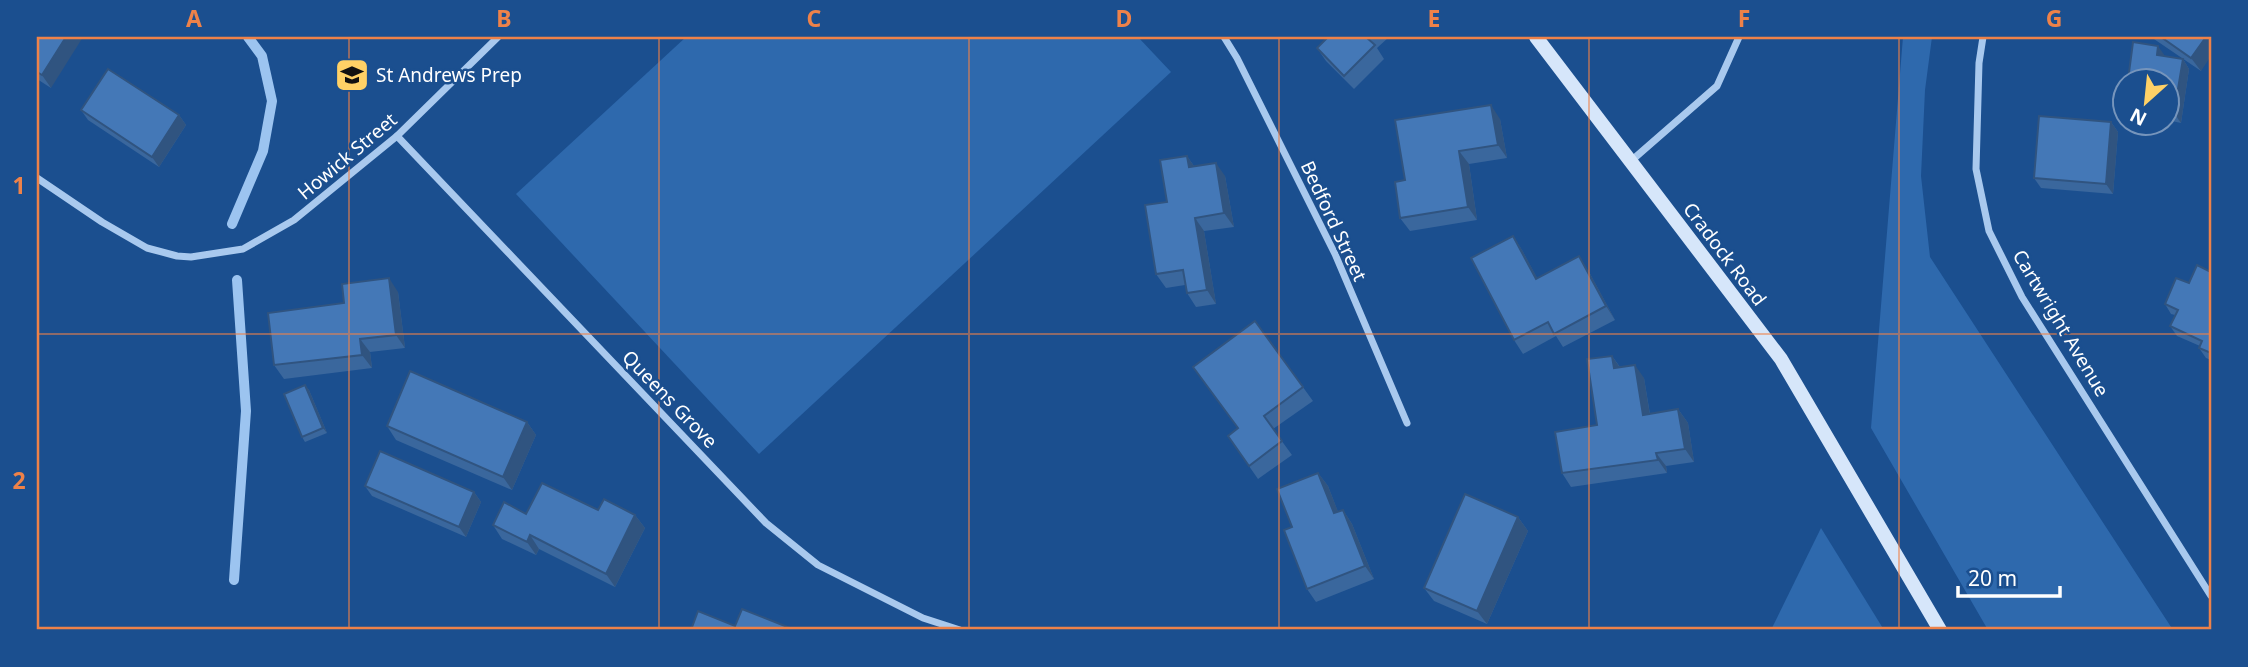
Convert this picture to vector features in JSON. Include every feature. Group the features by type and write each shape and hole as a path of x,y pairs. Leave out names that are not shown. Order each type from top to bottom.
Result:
{"main road":[{"name":"Cradock Road","path":"1536,37 1781,359 1940,630"}],"street":[{"name":"Howick Street","path":"37,177 102,222 147,248 191,257 243,249 294,220 397,136 498,37"},
{"name":"Bedford Street","path":"1224,37 1335,254 1408,422"},
{"path":"1630,161 1717,86 1739,37"},
{"name":"Cartwright Avenue","path":"1983,37 1979,63 1976,169 1989,231 2022,297 2211,596"},
{"name":"Queens Grove","path":"397,136 766,523 818,565 923,618 960,630"}],"shaded area":[{"path":"686,37 1138,37 1171,72 759,454 516,194"},
{"path":"1903,37 1932,37 1925,90 1921,176 1930,257 2173,630 1988,630 1871,428"},
{"path":"1821,528 1884,630 1771,630"}],"building":[{"path":"37,37 66,37 42,75 37,72"},
{"path":"1328,37 1366,37 1375,45 1344,76 1317,48"},
{"path":"2161,37 2206,37 2191,58"},
{"path":"2133,42 2158,46 2157,55 2183,59 2182,66 2130,66"},
{"path":"108,69 179,115 152,157 81,110"},
{"path":"1491,105 1498,145 1459,151 1468,207 1400,218 1395,182 1405,180 1395,120"},
{"path":"2039,116 2111,122 2106,184 2034,178"},
{"path":"1187,156 1189,167 1216,163 1224,213 1195,218 1207,290 1187,293 1183,270 1156,274 1145,205 1167,202 1160,160"},
{"path":"1513,236 1536,279 1579,256 1606,306 1554,334 1548,322 1514,340 1471,258"},
{"path":"2197,265 2211,272 2211,353 2199,348 2202,341 2170,326 2178,310 2165,304 2176,278 2189,283"},
{"path":"389,278 396,335 360,339 362,355 274,365 268,313 344,303 342,284"},
{"path":"1255,321 1303,387 1264,416 1282,441 1249,466 1228,436 1238,428 1193,367"},
{"path":"1612,356 1614,368 1635,365 1643,415 1678,409 1685,449 1656,453 1658,460 1562,473 1555,432 1597,425 1587,359"},
{"path":"410,371 527,422 503,477 387,426"},
{"path":"305,385 323,428 302,437 284,394"},
{"path":"380,451 474,492 459,527 365,486"},
{"path":"1318,473 1334,513 1343,510 1365,566 1307,589 1284,530 1292,527 1277,489"},
{"path":"542,483 598,510 604,499 635,515 606,574 530,535 527,542 493,525 504,502 526,514"},
{"path":"1465,494 1518,517 1477,611 1424,588"},
{"path":"742,609 795,630 691,630 698,611 735,626"}],"waterway":[{"path":"232,224 263,151 272,101 262,56 248,37"},
{"path":"234,580 246,411 237,280"}],"place":[{"name":"St Andrews Prep","path":"352,75"}]}
